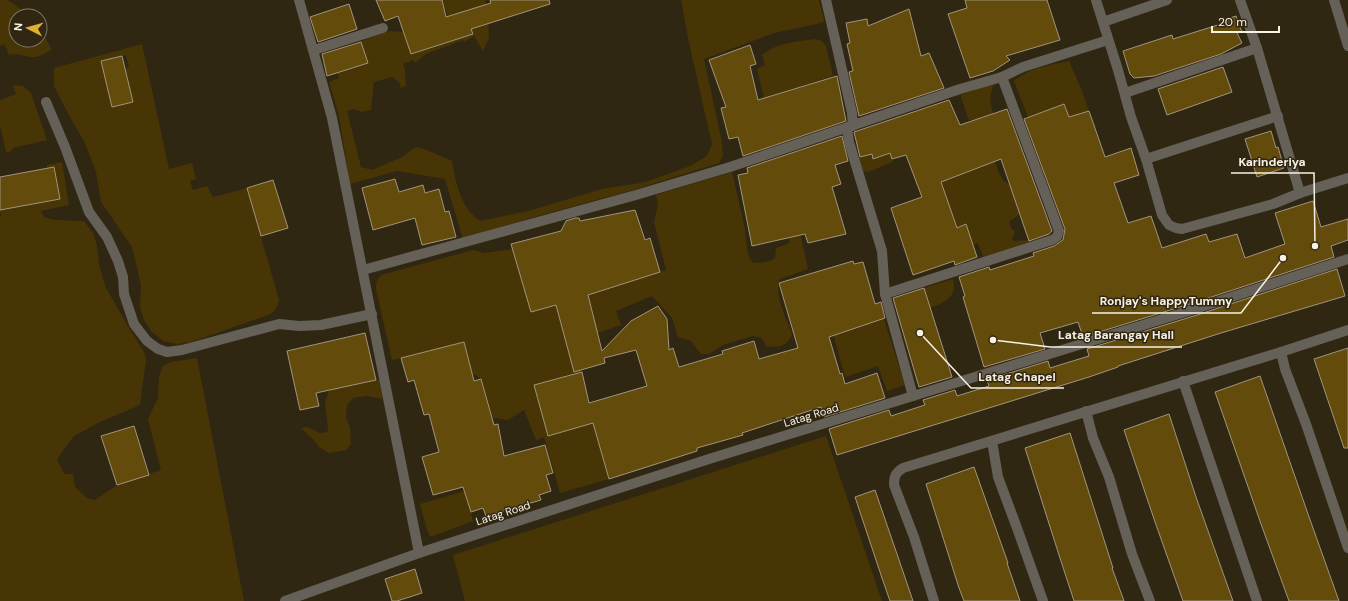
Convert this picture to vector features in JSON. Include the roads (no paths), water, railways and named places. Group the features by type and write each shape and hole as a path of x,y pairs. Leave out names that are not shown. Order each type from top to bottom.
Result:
{"street":[{"path":"299,0 332,118 419,553"},
{"path":"826,0 852,113 849,142 882,251 885,294 913,396"},
{"path":"1096,0 1162,215 1170,225 1176,228 1193,226 1273,204 1300,193 1348,178"},
{"path":"1103,22 1167,0"},
{"path":"1240,0 1257,48 1300,193"},
{"path":"1334,0 1348,46"},
{"path":"314,50 384,28"},
{"path":"363,270 643,193 730,167 960,89 1002,78 1023,67 1108,40"},
{"path":"1125,93 1257,48"},
{"path":"885,294 1052,240 1057,237 1059,231 1002,78"},
{"path":"46,102 65,147 89,212 107,237 118,260 123,277 124,294 134,324 147,341 158,349 167,352 182,350 279,324 299,326 321,325 372,314"},
{"path":"1146,159 1278,116"},
{"name":"Latag Road","path":"284,601 419,553 709,459 1348,259"},
{"path":"934,601 914,537 894,485 894,478 897,472 903,468 976,444 992,441 1348,330"},
{"path":"1281,352 1285,369 1306,424 1348,548"},
{"path":"1183,381 1258,601"},
{"path":"1086,412 1093,438 1111,484 1132,554 1150,601"},
{"path":"992,441 998,477 1043,601"}],"place":[{"name":"Karinderiya","path":"1315,246"},
{"name":"Ronjay's HappyTummy","path":"1283,258"},
{"name":"Latag Chapel","path":"920,333"},
{"name":"Latag Barangay Hall","path":"993,340"}]}
